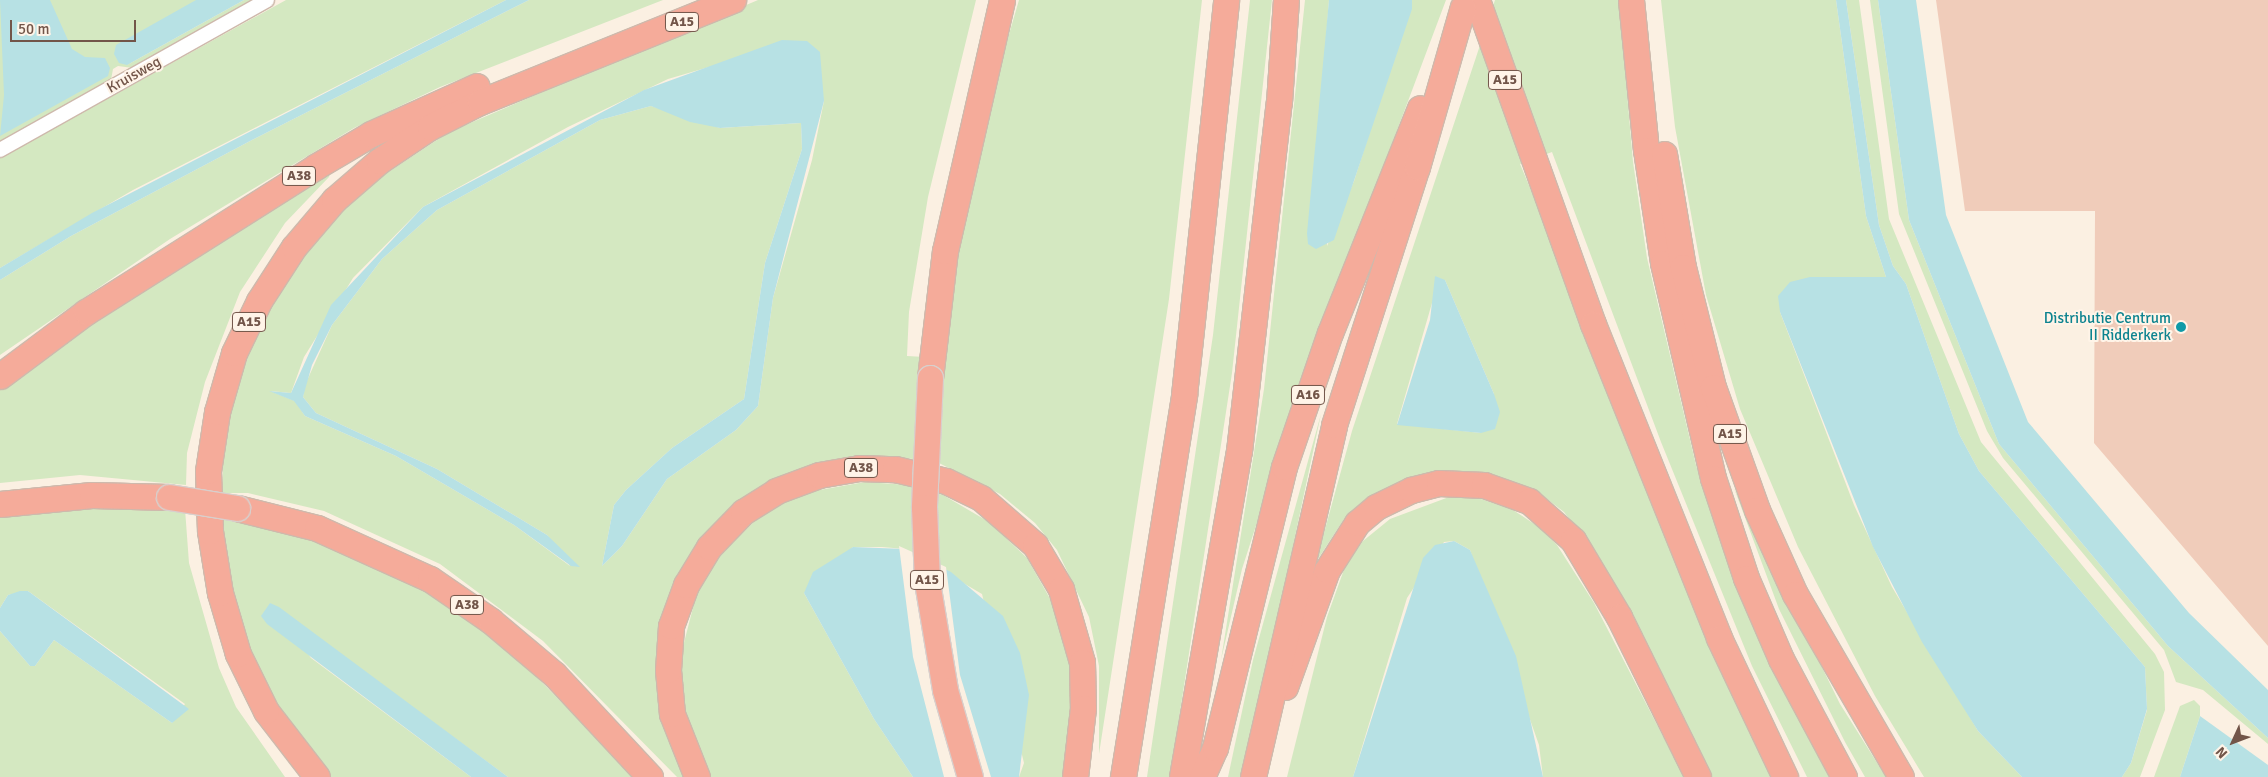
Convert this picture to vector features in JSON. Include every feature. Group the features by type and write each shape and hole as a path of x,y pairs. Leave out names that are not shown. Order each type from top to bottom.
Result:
{"highway":[{"name":"A15","path":"317,777 266,710 238,654 220,593 210,531 208,471 217,412 234,354 294,247 334,200 379,161 480,102 733,0"},
{"name":"A15","path":"970,777 945,690 927,582 924,506 930,378 945,251 1002,0"},
{"path":"1123,777 1184,395 1226,0"},
{"path":"1182,777 1239,451 1279,102 1286,0"},
{"name":"A15","path":"1631,0 1635,62 1663,263 1713,478 1746,578 1781,659 1844,777"},
{"name":"A15","path":"1465,11 1533,159 1719,638 1785,777"},
{"name":"A16","path":"1202,777 1215,748 1284,467 1366,241 1465,11"},
{"name":"A16","path":"1253,777 1334,425 1465,11"},
{"name":"A38","path":"0,376 94,307 371,134 472,88 631,42"},
{"name":"A15","path":"1635,62 1661,141 1683,267 1713,387 1757,510 1800,602 1901,777"},
{"name":"A38","path":"697,777 672,714 668,670 671,626 686,585 709,548 743,512 776,491 819,475 859,468 895,470 946,481 981,498 1035,546 1062,589 1078,645 1083,708 1075,777"},
{"name":"A16","path":"1253,777 1327,570 1342,541 1366,515 1399,494 1453,482 1513,494 1564,529 1619,617 1698,777"},
{"name":"A38","path":"0,504 92,495 169,497 236,508 317,528 430,579 492,621 554,674 650,777"}],"street":[{"name":"Kruisweg","path":"0,150 267,0"}],"green space":[{"path":"0,0 227,0 127,65 244,0 255,0 133,68 118,66 113,69 111,80 0,143"},
{"path":"286,0 506,0 133,190 0,268 0,158"},
{"path":"529,0 663,0 440,87 354,128 170,239 0,355 0,280 71,236 252,140"},
{"path":"758,0 976,0 928,197 909,312 907,356 942,358 971,164 1019,0 1202,0 1169,299 1099,754 1099,666 1089,617 1057,550 1035,523 1000,494 939,463 906,458 905,463 836,463 700,544 662,714 686,777 677,777 543,641 440,564 324,511 248,493 222,493 224,437 234,394 262,320 312,242 366,187 449,132","holes":["709,67 824,101 812,160 773,298 758,406 736,430 667,479 622,546 602,566 614,505 626,490 672,448 744,399 765,263 802,149 801,123 720,128 651,106 600,120 437,210 382,259 332,325 305,385 303,397 316,413 437,469 547,535 570,566 514,525 396,456 305,416 295,401 270,391 291,393 304,357 353,278 423,207 568,127 668,79"]},
{"path":"1250,0 1272,0 1232,373 1170,777 1147,777 1213,335"},
{"path":"1305,0 1329,0 1321,102 1327,246 1354,181 1412,0 1446,0 1301,386 1242,569 1221,660 1264,389"},
{"path":"1495,0 1619,0 1633,162 1647,258 1696,465 1732,575 1771,667 1829,777 1807,777 1752,666 1661,442 1552,152 1520,164 1777,777 1710,777 1592,548 1564,512 1538,492 1485,474 1367,503 1344,519 1316,562 1352,431","holes":["1445,280 1494,394 1481,433 1397,424 1432,303"]},
{"path":"1661,0 1836,0 1866,216 1886,277 1780,312 1854,505 1892,587 1978,731 2022,777 1924,777 1875,696 1798,547 1740,409 1706,295 1675,127"},
{"path":"1846,0 1859,0 1889,219 1981,442 2155,654 2164,672 2165,710 2140,777 2122,777 2131,763 2147,710 2145,667 1979,471 1959,434 1906,284 1893,266 1879,225"},
{"path":"1870,0 1878,0 1909,220 1999,444 2168,646 2268,738 2268,744 2203,690 2176,682 2164,650 2003,458 1987,431 1899,214"},
{"path":"331,170 329,177 285,223 240,292 205,382 187,453 186,485 80,475 0,483 0,385"},
{"path":"1321,414 1244,777 1228,777 1253,660"},
{"path":"865,482 909,485 943,495 989,522 1027,558 1057,611 1066,646 1072,682 1067,777 1019,777 1024,763 982,594 905,549 853,547 804,593 874,719 913,777 707,777 685,734 678,666 696,596 718,557 764,512 797,494"},
{"path":"1734,488 1840,704 1886,777 1865,777 1845,742 1779,609"},
{"path":"1449,497 1481,499 1513,510 1542,529 1557,545 1594,603 1684,777 1543,777 1539,745 1470,550 1454,541 1444,542 1407,598 1353,777 1287,777 1327,617 1346,564 1363,541 1390,519"},
{"path":"84,504 185,509 189,563 219,668 236,707 285,777 0,777 0,631 30,666 35,666 54,640 172,723 185,704 28,591 8,595 0,608 0,516"},
{"path":"221,514 288,527 394,569 477,624 522,662 635,777 508,777 270,603 311,658 471,777 329,777 258,677 224,571"},
{"path":"2194,700 2200,706 2200,716 2180,777 2154,777 2180,706"}],"water":[{"path":"0,0 50,0 72,49 85,57 105,58 110,68 108,76 0,136 4,95"},
{"path":"196,0 244,0 127,65 119,63 114,54 116,45"},
{"path":"506,0 529,0 252,140 71,236 0,280 0,268 92,213"},
{"path":"1329,0 1412,0 1412,9 1334,240 1316,249 1308,244 1307,233"},
{"path":"1836,0 1846,0 1879,225 1893,266 1906,284 1959,434 1979,471 2145,667 2147,709 2131,763 2122,777 2022,777 1978,731 1922,642 1873,547 1780,312 1778,296 1790,282 1810,277 1886,277 1866,216"},
{"path":"1878,0 1916,0 1946,215 2028,422 2189,613 2268,690 2268,738 2168,646 1999,444 1909,220"},
{"path":"782,40 807,41 820,52 824,101 773,298 758,406 736,430 667,479 622,546 602,566 614,505 626,490 672,448 744,399 765,263 802,149 801,123 720,128 690,122 651,106 600,120 437,210 382,259 332,325 312,365 303,397 316,413 437,469 547,535 580,567 571,566 514,525 396,456 305,416 294,401 269,391 291,393 331,305 423,207 644,90"},
{"path":"1435,276 1445,280 1494,394 1500,412 1495,429 1481,433 1397,425 1430,320"},
{"path":"1454,541 1470,550 1516,656 1543,777 1353,777 1423,558 1435,545"},
{"path":"853,547 905,549 951,572 1003,616 1020,653 1029,695 1019,777 913,777 874,719 804,593 813,572"},
{"path":"20,591 28,591 189,709 172,723 54,640 35,666 30,666 0,631 0,608 8,595"},
{"path":"270,603 279,607 508,777 471,777 267,624 261,616"},
{"path":"2200,716 2268,765 2268,777 2180,777"}],"pier":[{"path":"899,546 946,567 960,675 991,777 944,777 913,657"}],"building":[{"name":"Distributie Centrum II Ridderkerk","path":"1936,0 2268,0 2268,646 2094,443 2095,211 1965,211"}],"place":[{"name":"Distributie Centrum II Ridderkerk","path":"2181,327"}]}
